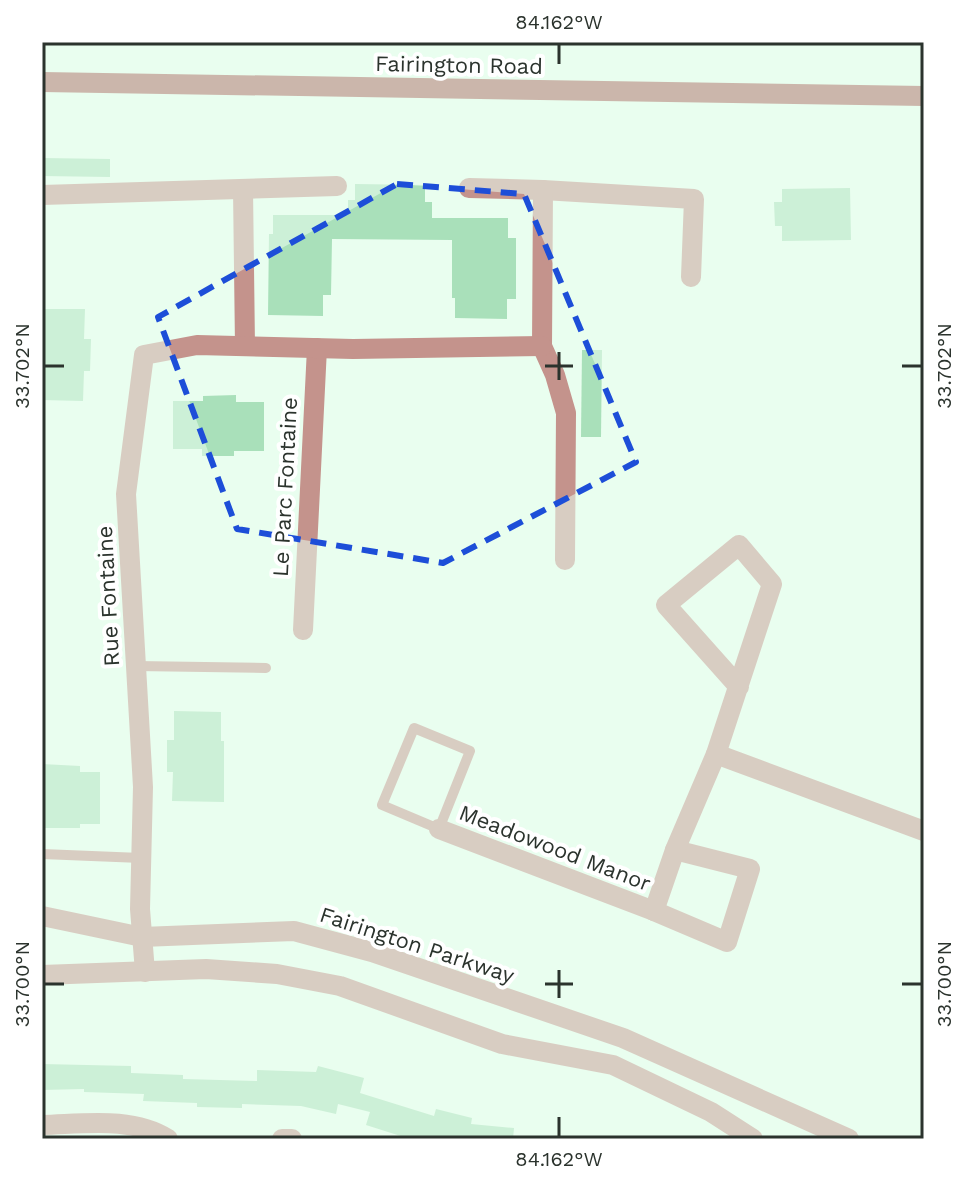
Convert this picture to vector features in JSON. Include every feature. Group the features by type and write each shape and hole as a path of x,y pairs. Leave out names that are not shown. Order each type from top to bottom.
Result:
{"street":[{"name":"Fairington Road","path":"42,82 924,96"},
{"path":"42,195 337,186"},
{"path":"469,188 694,199 691,277"},
{"path":"243,189 245,346"},
{"path":"543,190 542,346 555,375 566,413 565,560"},
{"name":"Rue Fontaine","path":"145,972 141,858 143,787 126,494 144,355 197,345 317,348 542,346"},
{"name":"Le Parc Fontaine","path":"303,630 317,348"},
{"name":"Meadowood Manor","path":"654,911 675,850 716,754 739,687 772,584 739,545 666,605 739,687"},
{"path":"716,754 922,825"},
{"name":"Meadowood Manor","path":"439,829 727,942 750,869 675,850"},
{"name":"Fairington Parkway","path":"42,916 142,937 294,931 372,952 623,1038 849,1139"},
{"path":"42,975 206,969 277,974 340,986 502,1044 613,1065 711,1112 753,1139"},
{"path":"42,1125 119,1123 157,1132 168,1139"},
{"path":"282,1139 292,1139"}],"lane":[{"path":"136,666 266,668"},
{"path":"414,728 470,751 439,829 382,805 414,728"},
{"path":"42,854 141,858"}],"highlighted area":[{"path":"397,184 524,194 636,462 443,563 237,529 158,317"}],"building":[{"path":"42,158 110,159 110,177 42,176"},
{"path":"355,184 425,185 425,202 432,202 432,218 508,218 508,238 516,238 516,299 507,299 507,319 455,318 452,240 332,239 331,295 323,295 323,316 268,315 269,234 273,234 273,215 348,215 348,200 355,200"},
{"path":"850,188 851,240 782,241 782,226 775,226 774,202 782,202 782,189"},
{"path":"42,309 85,309 84,339 91,339 90,371 84,371 83,401 42,400"},
{"path":"582,350 602,350 601,437 581,437"},
{"path":"236,395 236,402 264,402 264,451 234,451 234,456 202,456 202,449 173,449 173,401 203,401 203,396"},
{"path":"174,711 221,712 224,802 172,801 173,772 167,772 167,740 174,740"},
{"path":"42,764 80,766 80,772 100,772 100,824 80,824 80,828 42,828"},
{"path":"42,1064 131,1066 131,1073 183,1075 183,1079 257,1081 257,1070 316,1072 318,1066 364,1078 360,1093 434,1116 436,1109 472,1118 471,1124 514,1128 513,1139 410,1139 366,1125 370,1112 338,1104 336,1114 301,1106 242,1104 242,1108 197,1107 197,1103 143,1101 144,1094 84,1092 84,1089 42,1090"}]}
